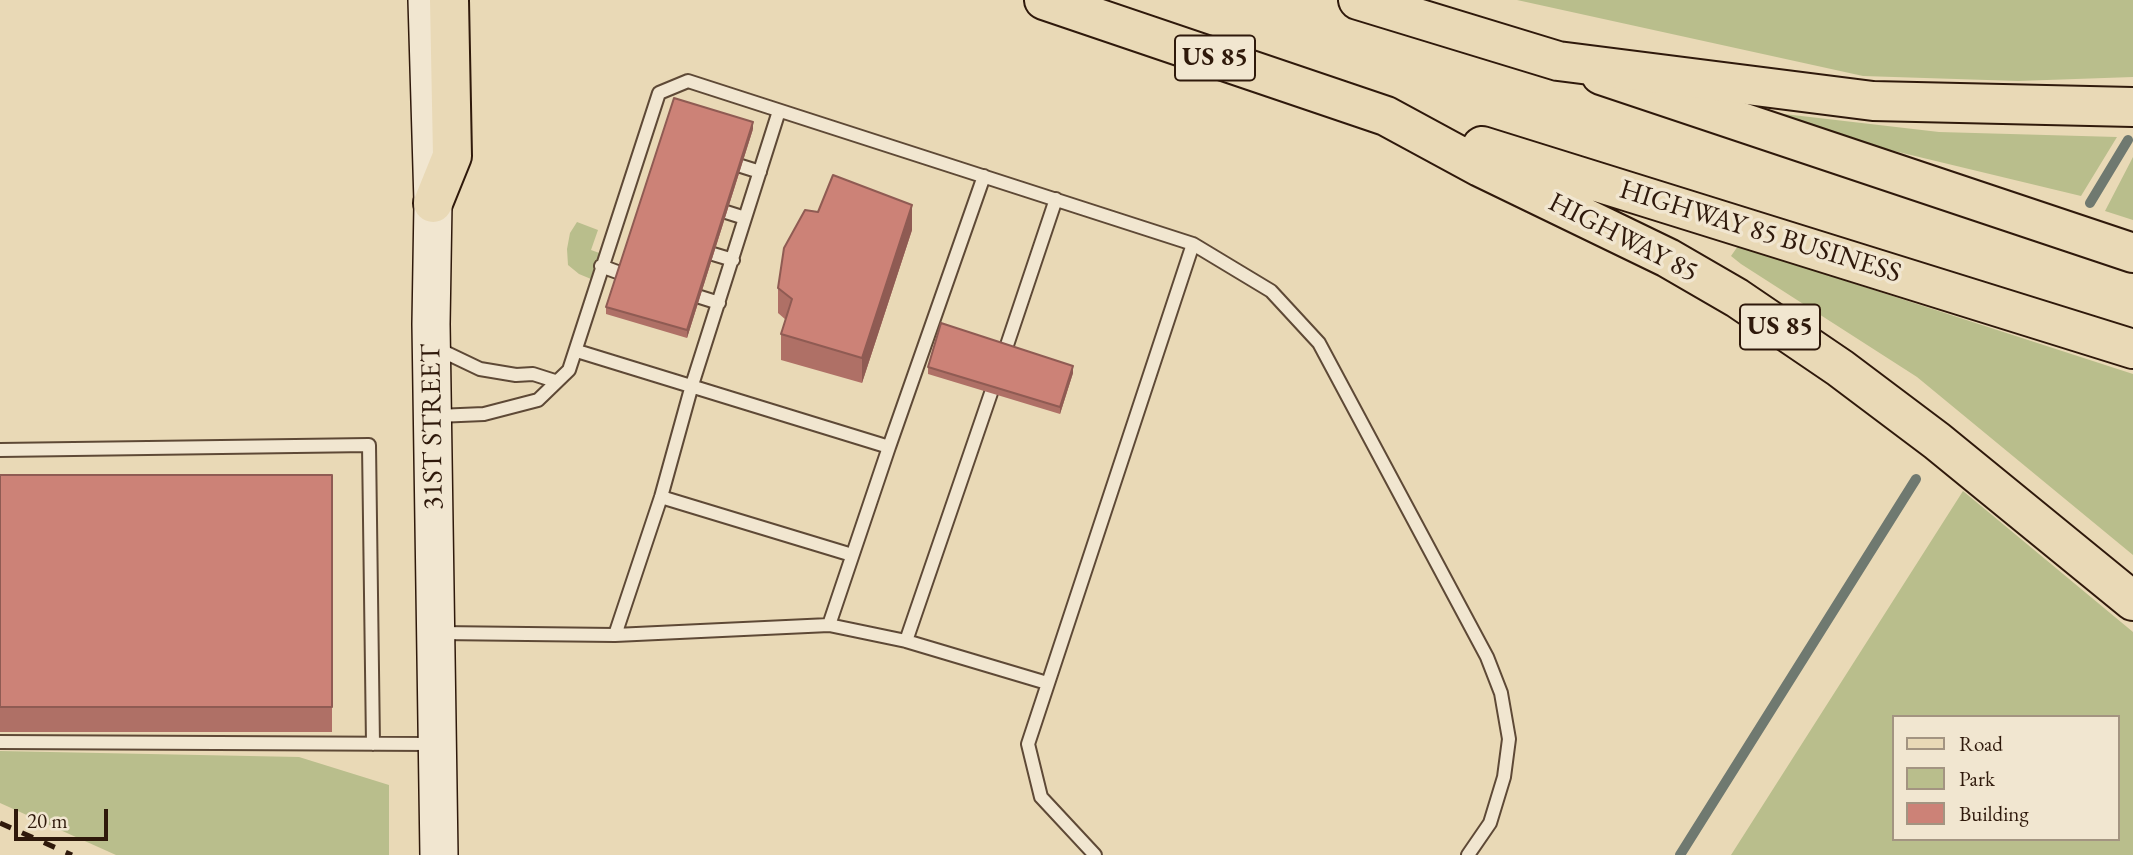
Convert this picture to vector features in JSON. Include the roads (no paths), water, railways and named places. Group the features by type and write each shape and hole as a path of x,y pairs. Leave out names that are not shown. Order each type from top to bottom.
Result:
{"main road":[{"path":"433,203 453,156 449,0"},
{"name":"HIGHWAY 85","path":"1044,0 1386,116 1480,167 1668,258 1737,298 1840,368 1937,440 2133,601"},
{"path":"1358,0 1558,61 2133,253"},
{"path":"1558,61 1873,101 2133,107"},
{"name":"HIGHWAY 85 BUSINESS","path":"1386,116 2133,349"}],"street":[{"name":"31ST STREET","path":"428,0 433,203 432,346 439,855"}],"lane":[{"path":"433,416 484,414 538,400 569,370 659,93 688,81 1192,244 1271,291 1319,343 1487,657 1501,693 1509,739 1504,777 1490,823 1468,855"},
{"path":"615,635 661,497 692,385 779,111"},
{"path":"644,136 662,142"},
{"path":"741,166 760,172"},
{"path":"829,625 984,176"},
{"path":"630,181 647,187"},
{"path":"1005,351 1056,199"},
{"path":"726,212 745,218"},
{"path":"616,223 634,229"},
{"path":"1095,855 1041,797 1028,744 1192,244"},
{"path":"713,254 733,260"},
{"path":"601,266 620,273"},
{"path":"699,298 719,303"},
{"path":"432,346 480,369 516,375 533,374 555,381"},
{"path":"576,351 889,447"},
{"path":"906,640 991,393"},
{"path":"0,450 369,445 373,744"},
{"path":"661,497 852,555"},
{"path":"435,633 615,635 829,625 906,640 1047,683"},
{"path":"0,742 437,744"}],"waterway":[{"path":"2090,203 2128,140"},
{"path":"1680,855 1916,479"}],"railway":[{"path":"0,823 72,855"}]}
